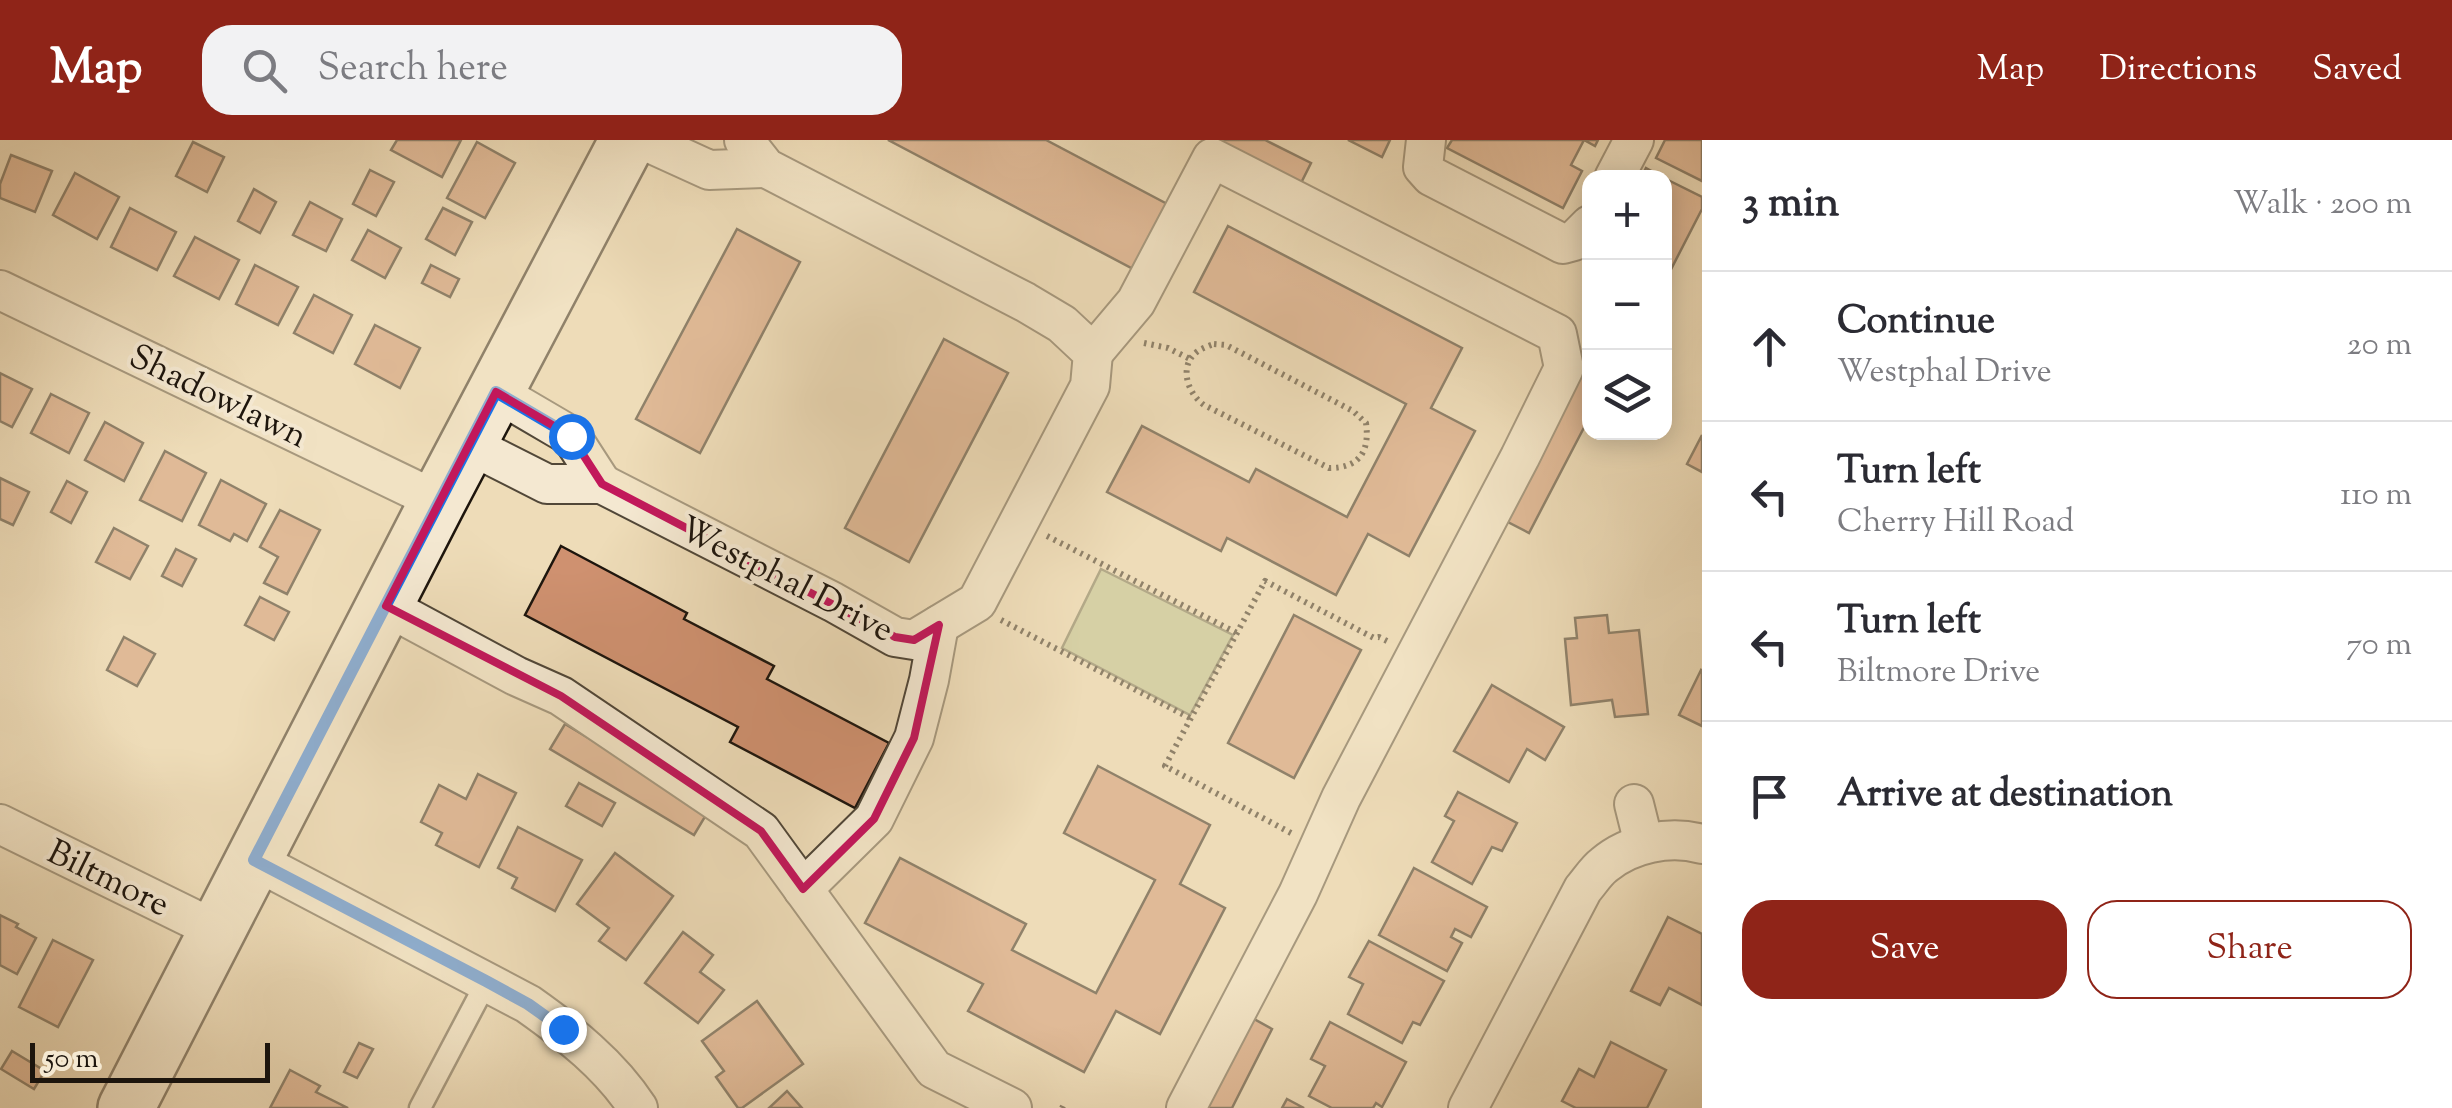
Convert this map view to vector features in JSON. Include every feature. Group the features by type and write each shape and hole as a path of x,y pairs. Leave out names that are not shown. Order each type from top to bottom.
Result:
{"main road":[{"path":"126,1108 628,140"}],"street":[{"path":"643,140 709,170 755,154 1025,302 1062,324 1093,353 1136,302 1212,158 1558,334 1564,368 1186,1108"},
{"path":"1426,140 1423,167 1431,176 1563,244 1582,234"},
{"path":"1618,170 1634,140"},
{"name":"Shadowlawn","path":"0,290 438,501"},
{"name":"Westphal Drive","path":"468,444 547,484 602,484 894,636 914,640 977,602 1090,386 1093,353"},
{"path":"496,392 571,436 602,484"},
{"path":"386,606 561,696 761,831 934,1069 1012,1108"},
{"path":"803,890 874,819 914,738 939,625"},
{"path":"1634,804 1644,844"},
{"name":"Biltmore","path":"0,824 218,931"},
{"path":"1468,1108 1583,889 1604,865 1644,844 1676,840 1702,844"},
{"path":"254,860 528,1004 595,1058 638,1108"}],"lane":[{"path":"420,1108 486,981"}],"path":[{"path":"1142,343 1168,348 1190,360"},
{"path":"1214,344 1226,345 1353,411 1366,423 1366,449 1344,468 1329,468 1204,405 1195,398 1188,382 1190,360 1199,350 1214,344"},
{"path":"1042,533 1237,633"},
{"path":"1275,825 1165,766 1237,633 1266,581 1374,638 1379,637"},
{"path":"997,618 1190,718"}],"highlighted area":[{"path":"496,392 571,436 602,484 895,637 914,640 939,625 914,738 874,819 803,889 761,831 561,696 386,606"}],"green space":[{"path":"1101,569 1233,635 1190,715 1062,648"}],"building":[{"path":"397,140 461,140 442,177 391,150"},
{"path":"888,140 1046,140 1171,206 1137,271"},
{"path":"1212,140 1265,140 1311,163 1300,185"},
{"path":"1348,140 1390,140 1382,157"},
{"path":"1452,140 1584,140 1571,165 1582,171 1563,208 1447,148"},
{"path":"1665,140 1702,140 1702,181 1656,158"},
{"path":"193,142 224,157 207,192 176,176"},
{"path":"477,142 515,163 485,218 447,198"},
{"path":"11,155 52,171 35,212 0,198 0,184"},
{"path":"370,170 394,182 376,216 353,204"},
{"path":"75,173 119,197 97,239 53,215"},
{"path":"1672,182 1702,197 1702,209 1672,267"},
{"path":"254,189 276,202 260,233 238,221"},
{"path":"310,202 342,219 326,251 293,235"},
{"path":"130,208 176,232 157,270 111,247"},
{"path":"443,208 472,222 455,255 426,239"},
{"path":"1228,226 1462,348 1431,408 1475,431 1409,556 1368,534 1336,595 1227,538 1221,551 1107,492 1142,426 1249,482 1256,469 1347,517 1406,404 1194,292"},
{"path":"737,229 800,262 700,453 636,419"},
{"path":"368,230 401,248 385,278 352,260"},
{"path":"195,237 239,260 219,299 174,276"},
{"path":"255,265 298,287 278,325 236,304"},
{"path":"431,265 459,279 450,297 422,283"},
{"path":"314,295 352,315 333,353 294,333"},
{"path":"375,325 420,348 400,388 355,364"},
{"path":"944,339 1008,373 909,562 845,528"},
{"path":"1582,369 1582,431 1529,533 1502,519"},
{"path":"0,373 32,389 12,427 0,421"},
{"path":"51,394 89,413 69,453 31,433"},
{"path":"105,422 143,443 124,481 85,460"},
{"path":"1702,435 1702,472 1687,464"},
{"path":"165,451 206,473 182,521 140,500"},
{"path":"0,478 29,492 13,525 0,519"},
{"path":"221,480 266,504 247,541 234,534 230,541 199,525"},
{"path":"67,481 87,492 71,523 51,512"},
{"path":"280,510 320,530 287,594 264,583 278,557 260,547"},
{"path":"114,528 148,546 130,579 96,562"},
{"path":"561,546 687,613 684,619 774,666 767,679 889,743 855,808 730,742 738,727 525,615"},
{"path":"176,549 196,559 182,586 162,576"},
{"path":"260,597 289,612 274,640 245,625"},
{"path":"1294,615 1361,650 1294,778 1228,743"},
{"path":"1607,615 1609,633 1639,630 1648,714 1615,717 1612,700 1571,705 1565,639 1577,638 1575,618"},
{"path":"124,637 155,654 137,686 107,670"},
{"path":"1702,671 1702,726 1679,715"},
{"path":"1492,685 1564,727 1545,760 1527,749 1509,782 1454,751"},
{"path":"565,724 709,810 694,835 550,749"},
{"path":"1098,766 1210,825 1180,884 1225,908 1160,1034 1116,1011 1084,1072 968,1011 983,984 865,923 900,858 1026,924 1012,950 1096,993 1155,880 1064,833"},
{"path":"478,774 516,793 479,867 436,845 442,833 421,822 439,785 466,799"},
{"path":"579,783 615,803 602,826 566,806"},
{"path":"1458,792 1517,823 1502,851 1492,847 1472,884 1432,862 1454,821 1445,816"},
{"path":"518,827 582,860 555,911 512,888 517,878 498,868"},
{"path":"615,853 673,896 626,960 599,941 609,928 577,904"},
{"path":"1414,868 1487,907 1471,937 1455,929 1451,937 1462,943 1447,971 1379,935"},
{"path":"0,915 36,938 17,974 0,965"},
{"path":"1668,917 1702,934 1702,1005 1669,988 1660,1005 1631,991"},
{"path":"683,932 713,955 700,972 724,990 698,1023 645,983"},
{"path":"53,940 93,960 58,1027 19,1007"},
{"path":"1369,941 1444,981 1420,1025 1413,1022 1402,1043 1348,1014 1363,984 1349,977"},
{"path":"757,1001 803,1064 738,1108 716,1077 724,1071 702,1041"},
{"path":"1245,1014 1272,1029 1232,1108 1196,1108"},
{"path":"1330,1022 1406,1062 1382,1107 1376,1103 1373,1108 1332,1108 1309,1096 1325,1066 1311,1059"},
{"path":"1611,1042 1666,1070 1647,1108 1576,1108 1562,1101 1579,1069 1594,1077"},
{"path":"359,1043 373,1049 357,1078 344,1072"},
{"path":"12,1051 45,1071 34,1089 1,1069"},
{"path":"290,1070 320,1086 316,1092 348,1108 270,1108"},
{"path":"787,1091 802,1108 769,1108"},
{"path":"1287,1099 1304,1108 1282,1108"}],"route":[{"path":"563,1029 486,981 254,860 496,392 571,436"}]}
